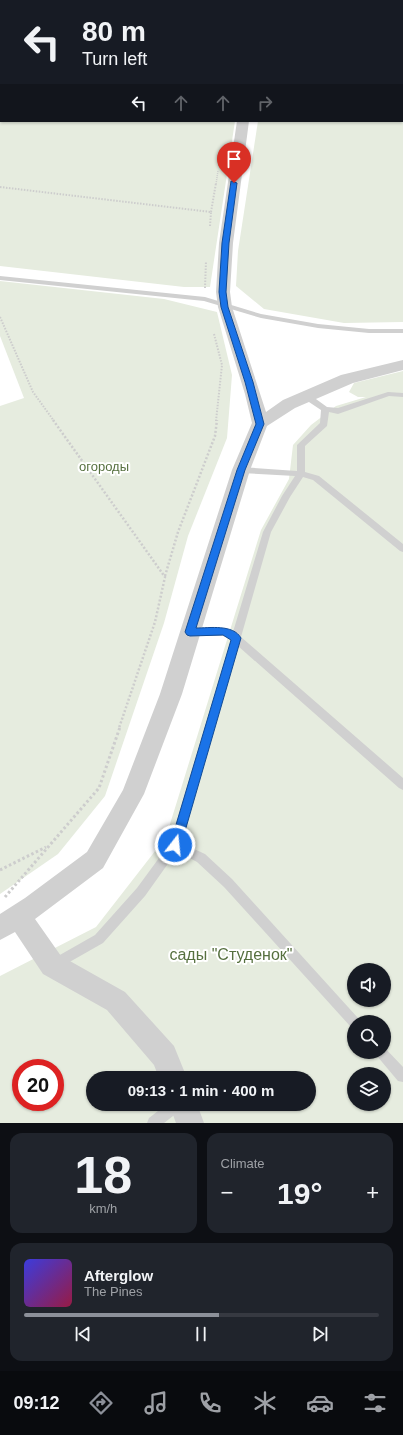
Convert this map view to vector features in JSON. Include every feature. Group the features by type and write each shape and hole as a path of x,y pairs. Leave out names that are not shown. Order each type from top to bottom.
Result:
{"street":[{"path":"243,122 226,243 223,292 225,307 251,386 260,424"},
{"path":"170,1071 164,1056 116,1001 52,965 8,913 95,860 133,794 171,694 241,470 260,424 289,404 347,379 403,365"},
{"path":"186,1111 190,1123"}],"lane":[{"path":"0,278 205,299 225,307 330,328 390,332 403,331"},
{"path":"306,396 325,409 338,412 388,394 403,395"},
{"path":"52,965 99,939 141,892 175,845 267,532 286,496 301,474 301,445 324,424 325,409"},
{"path":"241,470 301,474 316,478 403,549"},
{"path":"190,632 224,632 236,638 403,785"},
{"path":"175,845 201,858 228,883 348,1015"},
{"path":"387,1059 403,1076"},
{"path":"154,1123 169,1111"}],"path":[{"path":"0,187 211,212 210,227"},
{"path":"8,913 48,846 99,788 155,622 164,577 178,532 215,436 222,365 205,299 204,280 207,258"},
{"path":"0,317 33,392 164,577"},
{"path":"0,870 48,846"}],"green space":[{"path":"0,122 235,122 210,287 184,287 0,266"},
{"path":"258,122 403,122 403,322 344,323 264,309 236,286 238,251"},
{"name":"огороды","path":"0,281 164,299 217,312 232,375 227,438 188,536 164,623 105,796 58,854 0,894 0,406 24,398 0,336"},
{"name":"сады \"Студенок\"","path":"403,371 403,1123 0,1123 0,976 96,927 166,837 261,530 289,479 293,445 311,425 336,406 366,397 358,397 349,392 354,383"}],"route":[{"path":"175,845 236,638 224,632 190,632 241,470 260,424 242,357 225,307 223,292 226,243 234,183"}]}
